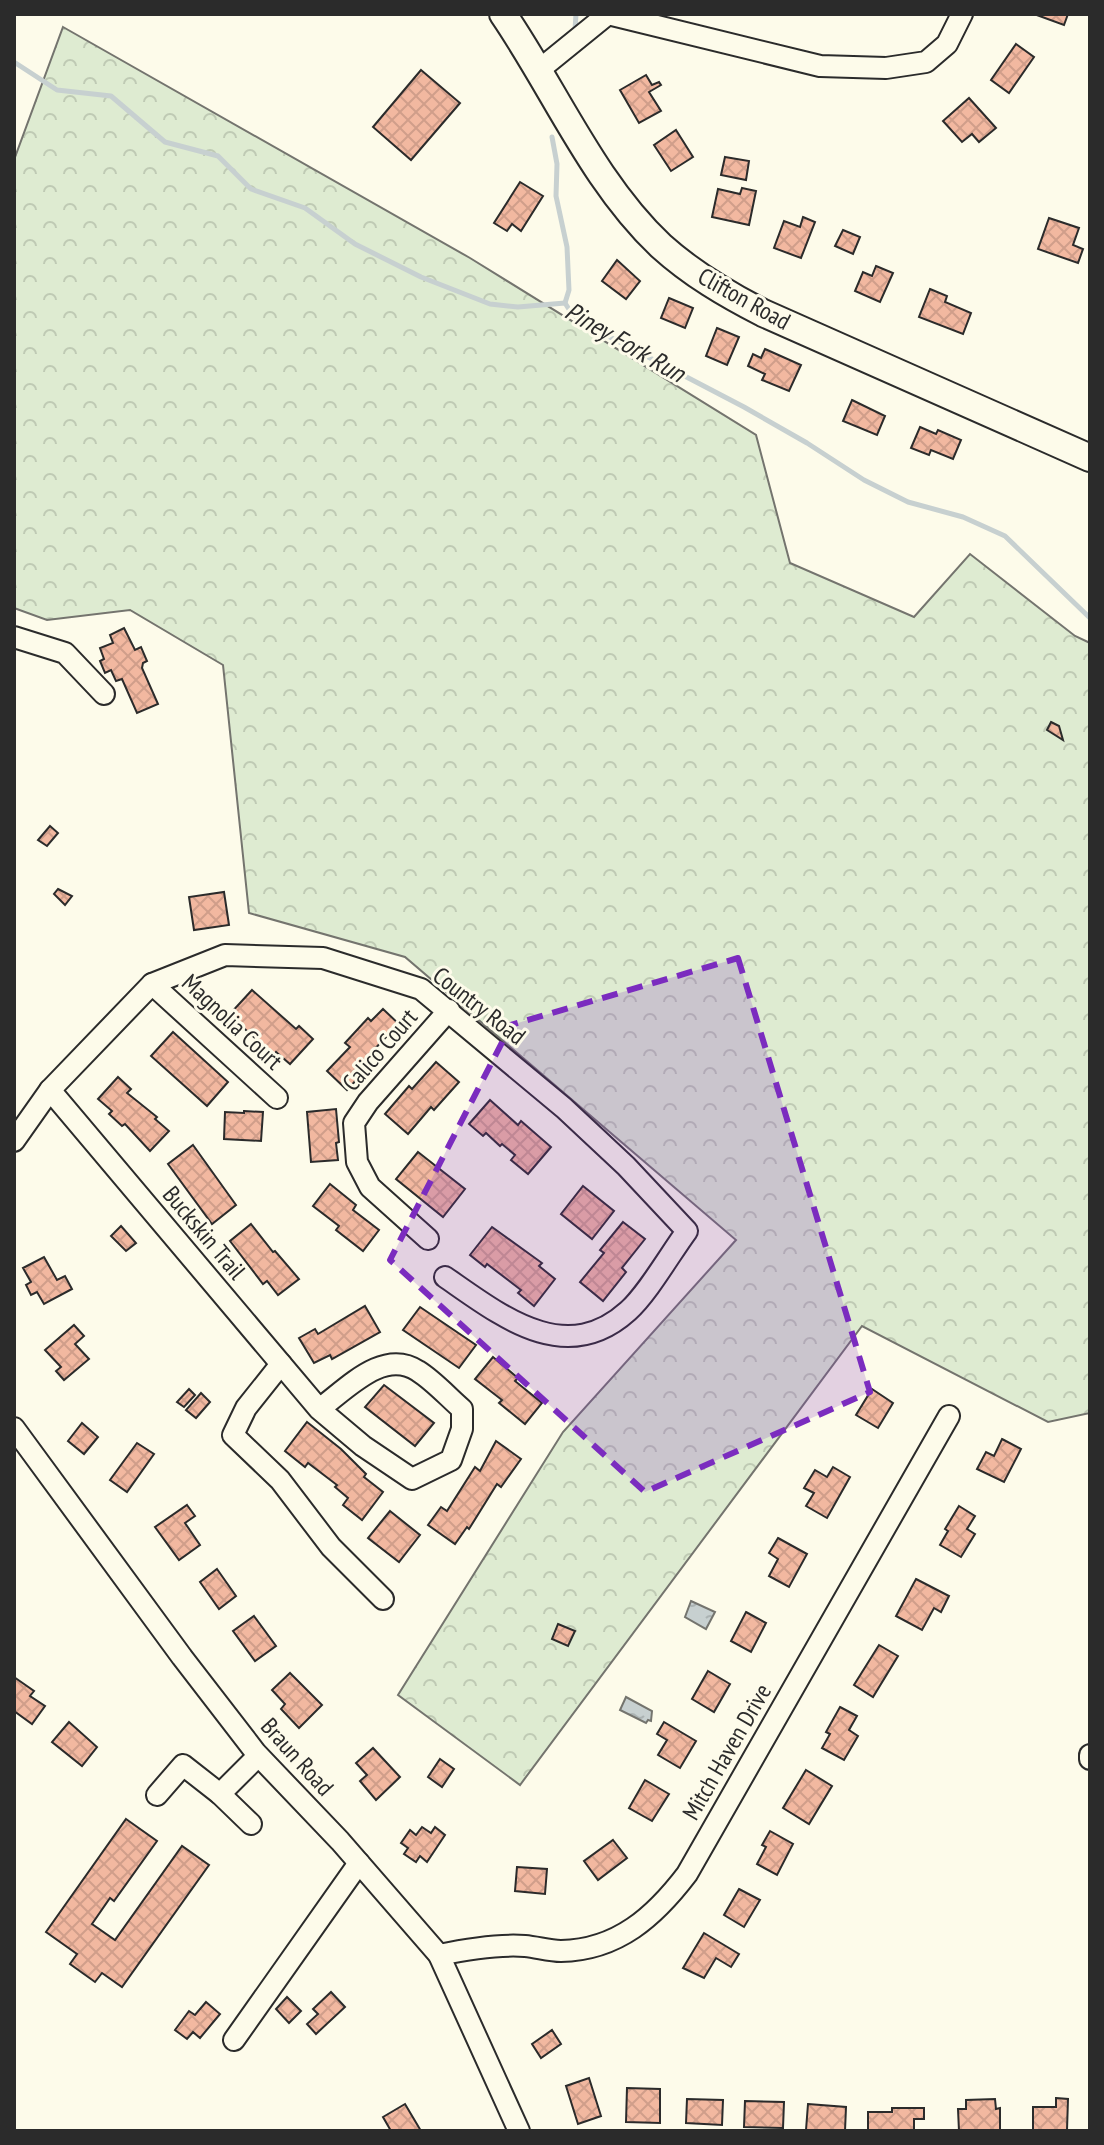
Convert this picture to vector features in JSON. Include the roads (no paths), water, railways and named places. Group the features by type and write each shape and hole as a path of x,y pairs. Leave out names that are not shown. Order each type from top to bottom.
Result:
{"main road":[{"name":"Clifton Road","path":"503,14 629,211 662,246 702,279 777,320 1090,458"}],"street":[{"path":"539,70 608,14 820,66 886,68 926,62 947,44 962,14"},
{"path":"14,637 65,653 104,694"},
{"name":"Country Road","path":"14,1141 50,1090 152,984 225,955 323,958 421,989 449,1010 564,1108 626,1166 687,1231 630,1310 598,1332 567,1336 535,1332 502,1316 445,1277"},
{"name":"Magnolia Court","path":"152,984 277,1098"},
{"name":"Calico Court","path":"428,1239 370,1187 357,1162 354,1123 368,1102 449,1010"},
{"name":"Buckskin Trail","path":"50,1090 319,1409 363,1446 412,1479 451,1460 462,1429 462,1409 417,1370 397,1362 376,1368 319,1409"},
{"path":"281,1364 246,1408 233,1435 280,1480 331,1547 383,1599"},
{"name":"Mitch Haven Drive","path":"439,1955 473,1948 522,1946 560,1951 592,1947 630,1932 662,1906 687,1874 949,1416"},
{"name":"Braun Road","path":"14,1428 258,1756 359,1863 439,1955 519,2131"},
{"path":"220,1794 258,1756"},
{"path":"157,1795 183,1765 251,1824"},
{"path":"234,2040 359,1863"}],"water":[{"path":"691,1601 715,1612 706,1629 685,1617"},
{"path":"626,1697 652,1711 651,1721 646,1723 620,1710"}],"waterway":[{"path":"575,30 576,14"},
{"name":"Piney Fork Run","path":"14,62 57,90 111,96 165,142 218,156 251,189 305,208 355,244 421,277 490,304 518,307 565,303 572,314 608,336 744,407 864,480 908,502 963,517 1005,536 1090,618"},
{"path":"552,137 557,164 556,196 567,247 569,290 565,303"}]}
